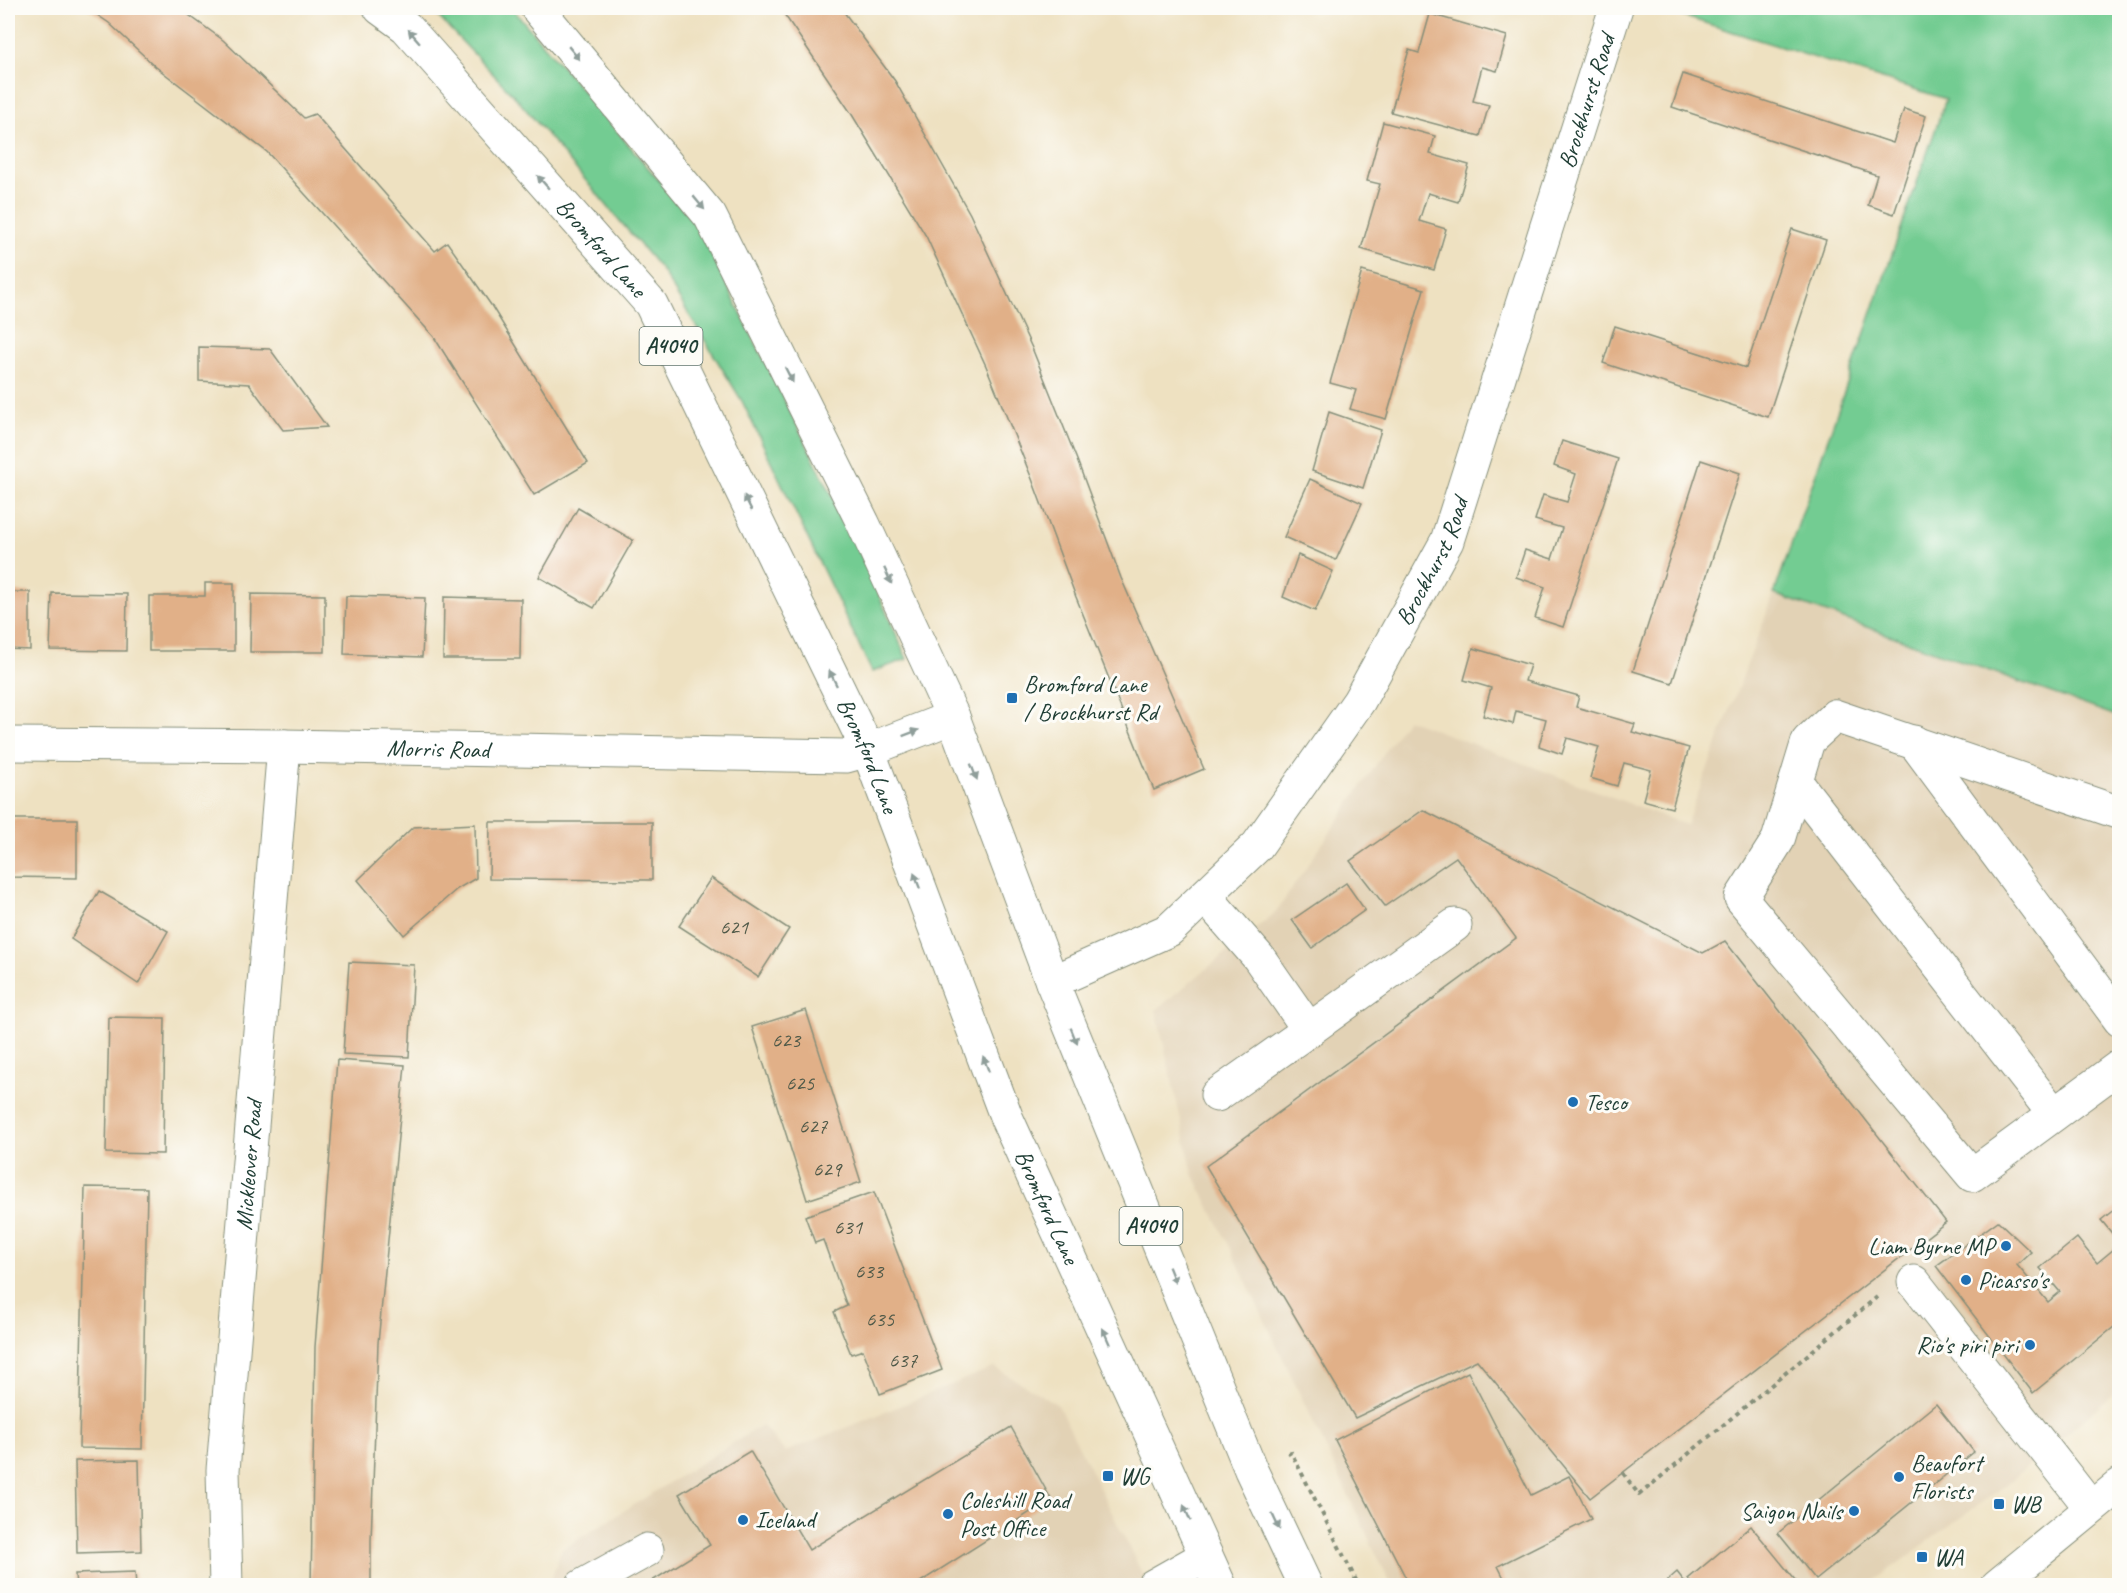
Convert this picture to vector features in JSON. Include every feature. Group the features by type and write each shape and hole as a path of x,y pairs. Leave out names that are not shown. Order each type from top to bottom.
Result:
{"main road":[{"name":"Bromford Lane","path":"380,8 406,27 651,304 868,750 1007,1119 1220,1586"},
{"name":"A4040","path":"537,8 710,216 863,523 953,717 1052,982 1251,1470 1306,1586"},
{"name":"Brockhurst Road","path":"1052,982 1169,930 1257,846 1359,701 1447,541 1616,8"},
{"path":"2120,838 2107,809 1835,716 1808,741 1778,840 1741,898 1971,1175 2120,1066"},
{"name":"Morris Road","path":"8,744 284,746 846,756 868,750 953,717"},
{"path":"1914,742 2120,1020"},
{"name":"Mickleover Road","path":"226,1586 223,1470 284,746"},
{"path":"1796,782 2054,1114"},
{"path":"1205,896 1259,958 1310,1030"},
{"path":"1217,1095 1455,925"},
{"path":"1914,1282 2091,1508"},
{"path":"1999,1583 2120,1485"},
{"path":"582,1586 647,1550"},
{"path":"1153,1586 1206,1556"}],"path":[{"path":"1623,1473 1639,1495 1908,1271 1914,1282"}],"shaded area":[{"path":"1774,594 2119,717 2119,1390 2007,1484 1868,1585 1391,1585 1193,1174 1156,1010 1276,912 1407,719 1686,825"},
{"path":"994,1367 1058,1405 1148,1585 549,1586 561,1550 762,1425 785,1452"}],"green space":[{"path":"430,8 512,8 696,224 854,539 907,659 872,672 742,401 663,272 517,99"},
{"path":"1675,8 2119,8 2119,717 1774,594 1946,99 1673,13"}],"building":[{"path":"87,8 179,8 223,40 304,118 315,114 435,251 447,242 491,305 588,463 534,495 434,337 267,152 156,67 109,23"},
{"path":"780,8 841,8 895,81 970,214 1032,348 1121,578 1204,769 1154,790 986,366 926,236 851,113"},
{"path":"1430,14 1507,36 1497,71 1482,67 1473,101 1489,105 1480,136 1391,112 1409,50 1419,53"},
{"path":"1683,74 1893,143 1904,109 1926,116 1894,214 1868,205 1877,175 1672,107"},
{"path":"1383,122 1435,136 1430,154 1469,165 1458,202 1428,193 1419,221 1446,229 1434,270 1361,249 1380,184 1367,181"},
{"path":"1792,229 1826,240 1768,417 1603,363 1615,326 1746,368"},
{"path":"1362,271 1424,289 1386,419 1350,409 1356,390 1330,383"},
{"path":"199,347 270,349 327,427 283,430 249,384 199,381"},
{"path":"1329,412 1381,430 1363,488 1312,471"},
{"path":"1562,441 1618,459 1563,627 1535,618 1545,587 1516,577 1525,550 1552,559 1562,528 1535,520 1543,495 1567,502 1576,474 1554,466"},
{"path":"1701,460 1740,473 1672,683 1633,671"},
{"path":"1310,479 1362,503 1336,560 1284,537"},
{"path":"578,508 633,540 594,608 539,577"},
{"path":"1298,555 1333,571 1315,611 1283,597"},
{"path":"205,583 234,583 234,651 149,651 149,596 205,596"},
{"path":"8,592 30,592 30,650 8,649"},
{"path":"52,593 127,594 126,651 50,650"},
{"path":"251,594 325,595 325,652 250,652"},
{"path":"346,596 425,598 422,657 344,654"},
{"path":"444,597 521,599 520,659 443,659"},
{"path":"1473,648 1530,665 1525,681 1579,696 1576,707 1635,724 1632,732 1689,748 1672,808 1643,800 1651,770 1624,763 1617,786 1590,778 1599,747 1567,738 1562,754 1539,746 1546,719 1516,711 1513,724 1483,716 1491,688 1464,680"},
{"name":"Tesco","path":"1423,810 1703,953 1725,941 1946,1222 1590,1498 1477,1360 1355,1418 1206,1166 1516,938 1456,857 1385,906 1350,861"},
{"path":"8,819 77,819 77,878 8,877"},
{"path":"490,822 652,822 652,880 489,879"},
{"path":"475,824 476,878 457,889 404,935 358,880 413,827"},
{"path":"711,878 789,929 758,977 679,926"},
{"path":"1346,883 1365,910 1312,948 1292,920"},
{"path":"99,891 168,931 138,984 71,939"},
{"path":"349,962 414,965 409,1057 343,1054"},
{"path":"806,1010 861,1182 807,1200 752,1027"},
{"path":"109,1017 165,1018 163,1154 106,1153"},
{"path":"337,1060 405,1065 378,1343 371,1586 311,1586 315,1347"},
{"path":"85,1187 147,1188 142,1449 79,1448"},
{"path":"874,1192 942,1370 880,1394 863,1350 851,1354 834,1312 847,1306 823,1240 815,1243 805,1216"},
{"path":"2120,1205 2120,1243 2101,1220"},
{"path":"1998,1221 2031,1252 2017,1265 2048,1302 2060,1292 2040,1268 2077,1238 2097,1263 2120,1244 2120,1322 2033,1393 1936,1266"},
{"path":"1468,1372 1531,1495 1569,1476 1591,1519 1498,1566 1508,1586 1410,1586 1335,1440"},
{"path":"1936,1404 1974,1452 1816,1580 1778,1533"},
{"path":"1011,1427 1051,1499 914,1586 644,1586 710,1545 679,1494 750,1451 809,1550"},
{"path":"139,1460 141,1551 77,1553 75,1461"},
{"path":"1751,1526 1800,1586 1693,1586 1688,1579"},
{"path":"135,1572 136,1586 76,1586 75,1574"},
{"path":"1677,1572 1688,1586 1661,1586"}],"place":[{"name":"Bromford Lane / Brockhurst Rd","path":"1012,698"},
{"name":"Tesco","path":"1573,1102"},
{"name":"Liam Byrne MP","path":"2006,1246"},
{"name":"Picasso's","path":"1966,1280"},
{"name":"Rio's piri piri","path":"2030,1345"},
{"name":"WG","path":"1108,1476"},
{"name":"Beaufort Florists","path":"1899,1477"},
{"name":"WB","path":"1999,1504"},
{"name":"Saigon Nails","path":"1854,1511"},
{"name":"Coleshill Road Post Office","path":"948,1514"},
{"name":"Iceland","path":"743,1520"},
{"name":"WA","path":"1922,1557"}]}
